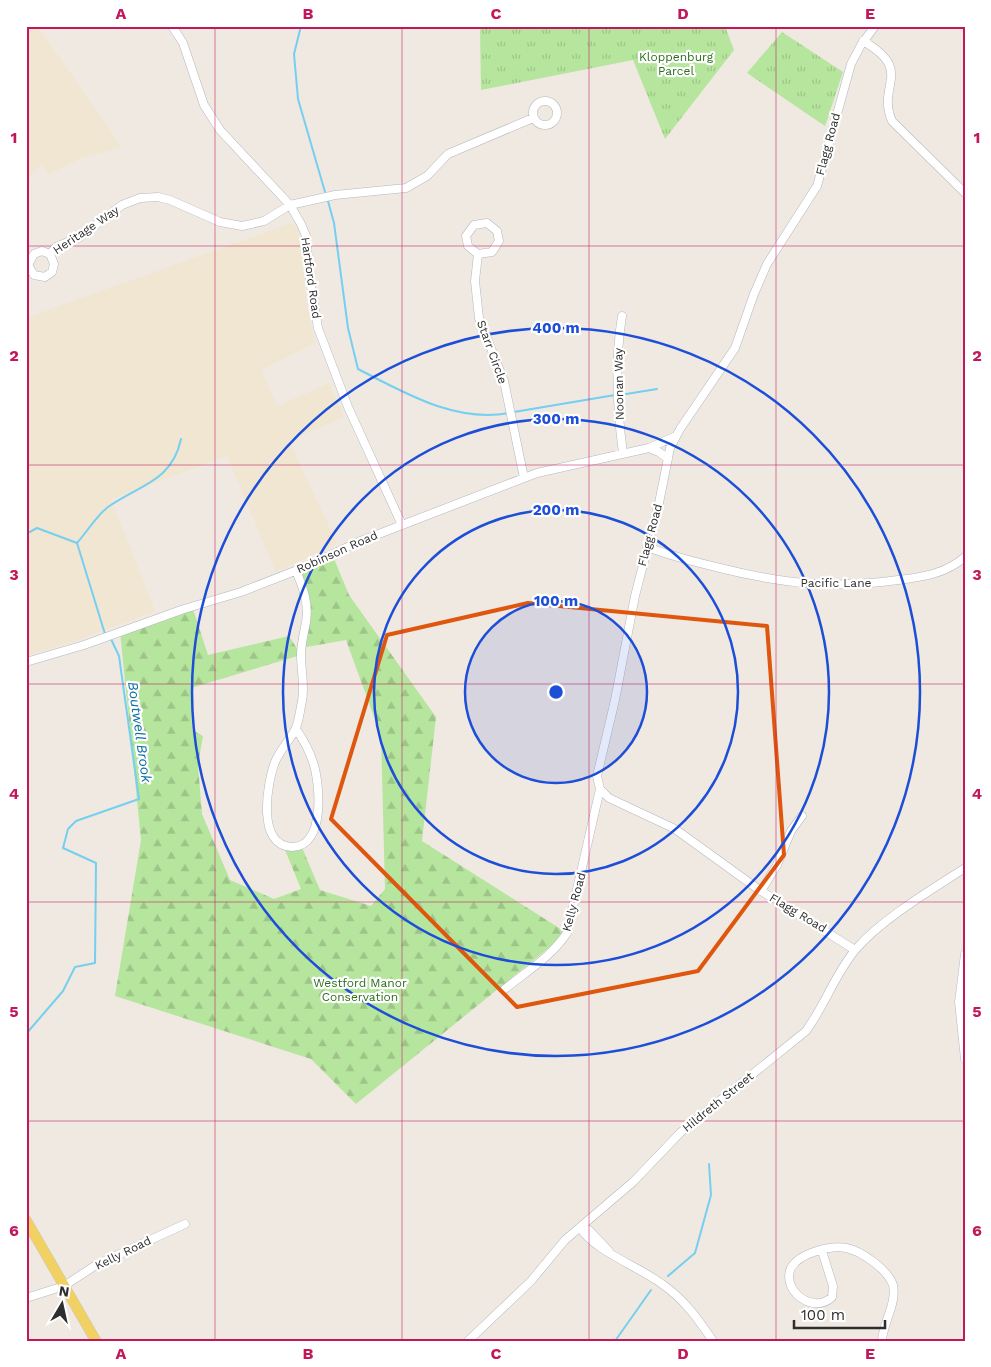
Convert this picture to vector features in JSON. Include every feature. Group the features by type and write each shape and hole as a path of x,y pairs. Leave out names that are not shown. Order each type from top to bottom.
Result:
{"main road":[{"path":"26,1220 96,1341"}],"street":[{"name":"Hartford Road","path":"172,26 183,43 204,105 220,130 290,205 306,236 315,314 324,346 351,414 402,525"},
{"name":"Flagg Road","path":"855,950 761,891 680,832 609,798 597,783 598,765 616,700 635,596 668,459 676,436 735,348 767,264 817,186 851,64 863,41 875,26"},
{"path":"863,41 882,53 889,64 892,76 888,108 892,120 965,193"},
{"name":"Heritage Way","path":"50,254 56,247 80,237 122,205 140,198 158,197 170,200 220,222 242,226 264,220 290,205 335,195 406,188 427,176 448,154 533,118"},
{"path":"487,222 497,231 498,244 488,254 478,254 468,246 467,232 477,223 487,222"},
{"name":"Starr Circle","path":"478,254 475,280 479,319 504,381 524,478"},
{"name":"Noonan Way","path":"622,316 619,335 619,395 620,431 624,453"},
{"name":"Robinson Road","path":"26,662 84,645 177,611 241,592 296,571 358,542 552,468 648,448 676,436"},
{"path":"648,448 659,452 668,459"},
{"name":"Pacific Lane","path":"647,547 670,556 769,580 812,586 865,585 932,576 955,566 965,557"},
{"path":"296,571 304,592 307,614 301,648 303,694 296,729 276,761 269,784 267,807 273,836 283,845 292,847 305,843 311,836 318,806 318,782 314,763 296,729"},
{"name":"Kelly Road","path":"505,989 536,966 561,943 568,933 600,789"},
{"path":"761,891 777,865 791,831 802,816"},
{"name":"Hildreth Street","path":"468,1341 531,1281 565,1240 633,1182 701,1114 806,1031 820,1010 835,978 855,950 880,927 965,868"},
{"path":"965,954 959,1002 965,1059"},
{"name":"Kelly Road","path":"26,1298 64,1286 96,1265 185,1224"},
{"path":"580,1227 584,1235 675,1294 690,1309 713,1341"},
{"path":"822,1251 834,1291 828,1300 817,1305 809,1302 796,1293 790,1285 793,1265 800,1258 822,1251 840,1248 853,1250 865,1257 889,1278 893,1297 882,1341"}],"highlighted area":[{"path":"528,603 767,626 784,855 698,971 517,1007 331,819 387,635"}],"shaded area":[{"path":"26,26 38,26 121,147 82,158 49,174 41,165 26,181"},
{"path":"292,223 299,231 306,300 315,343 261,370 278,406 329,383 344,417 289,441 337,544 276,572 227,456 111,499 155,611 75,641 26,656 26,318"}],"green space":[{"name":"Kloppenburg Parcel","path":"480,26 725,26 734,50 665,139 633,60 481,90"},
{"path":"782,32 843,72 825,126 747,73"},
{"name":"Westford Manor Conservation","path":"332,554 349,595 436,717 422,841 567,933 356,1104 311,1059 115,996 141,840 120,631 192,606 208,655 289,636 301,655 191,688 192,730 203,736 198,765 202,814 230,880 274,899 301,889 283,845 301,845 320,890 371,906 385,889 381,736 346,640 301,648 306,603 296,571"}],"waterway":[{"path":"301,26 294,54 298,99 325,192"},
{"path":"328,201 334,223 348,328 358,369 412,396 450,410 469,414 509,413"},
{"path":"620,395 657,389"},
{"path":"514,412 615,395"},
{"path":"77,543 108,507 162,474 177,453 181,439"},
{"name":"Boutwell Brook","path":"26,534 37,528 77,543 105,634"},
{"name":"Boutwell Brook","path":"26,1034 63,991 75,967 95,963 96,863 63,848 68,829 76,821 139,799 119,656 111,639"},
{"path":"668,1276 695,1253 711,1195 709,1164"},
{"path":"615,1341 651,1290"}]}
